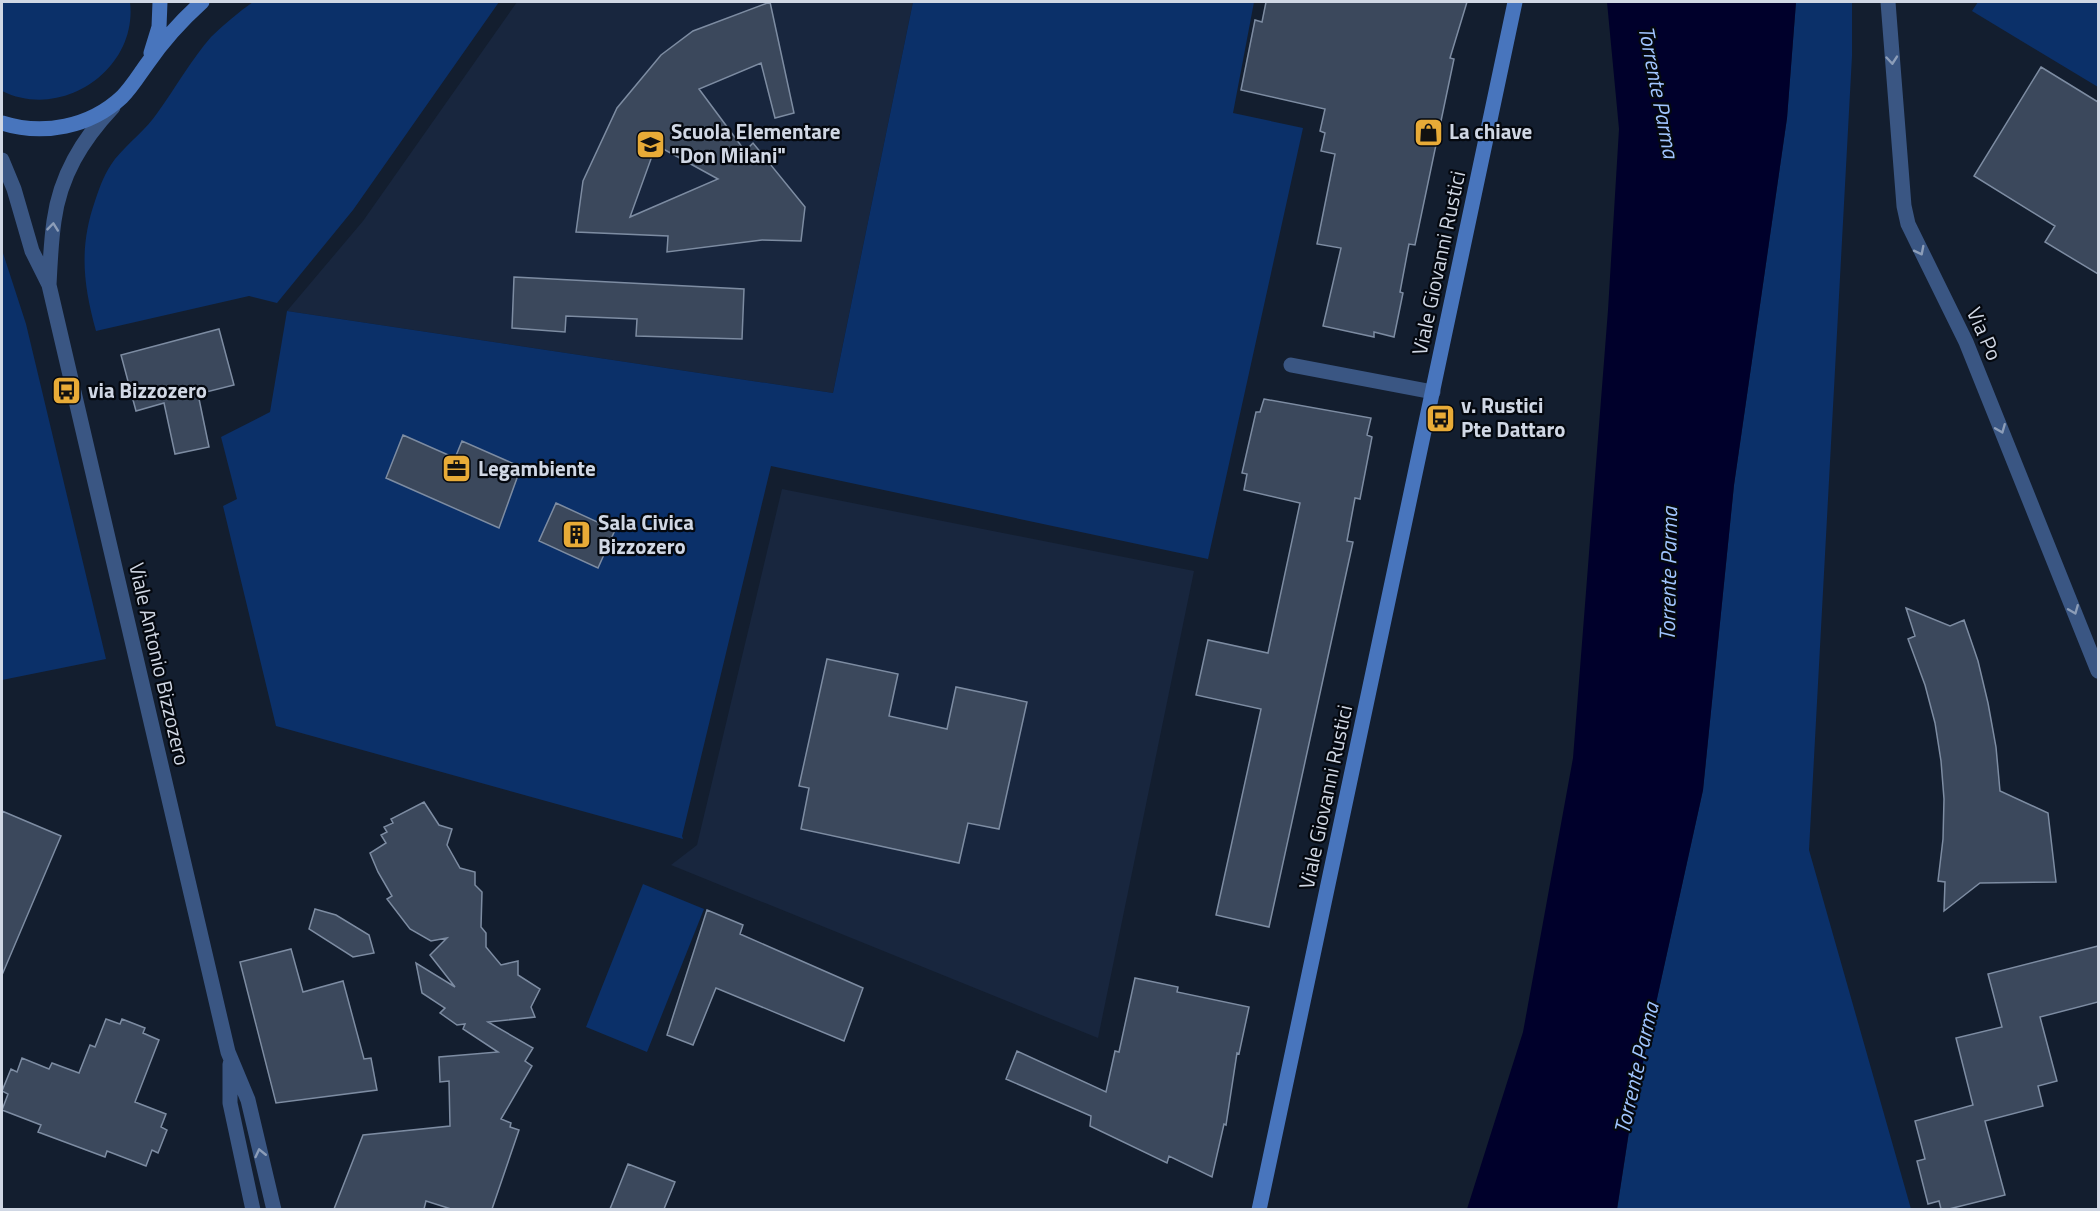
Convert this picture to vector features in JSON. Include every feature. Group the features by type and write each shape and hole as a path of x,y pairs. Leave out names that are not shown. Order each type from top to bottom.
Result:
{"main road":[{"path":"147,64 159,27 160,2"},
{"path":"2,123 32,129 52,129 72,125 108,109 136,81 176,27 202,2"},
{"name":"Viale Giovanni Rustici","path":"1259,1209 1515,2"}],"street":[{"name":"Via Po","path":"1888,2 1904,206 1908,224 1970,351 2098,671"},
{"name":"Viale Antonio Bizzozero","path":"48,285 54,221 68,171 85,141 123,96"},
{"name":"Viale Antonio Bizzozero","path":"2,160 17,198 32,251 48,285 228,1052 248,1100 274,1209"},
{"path":"1291,365 1433,392"},
{"name":"Viale Antonio Bizzozero","path":"228,1052 230,1103 253,1209"}],"shaded area":[{"path":"2,2 130,2 129,26 122,48 109,68 92,83 71,94 49,99 25,99 2,91"},
{"path":"253,2 499,2 353,210 277,303 249,296 96,331 88,297 85,250 90,218 106,174 115,159 153,119 211,37"},
{"name":"Scuola Elementare \"Don Milani\"","path":"517,2 913,2 833,393 287,311 363,221"},
{"path":"913,2 1254,2 1233,113 1303,128 1208,559 771,466 683,839 276,726 223,506 237,499 221,437 270,412 287,311 833,393"},
{"path":"1796,2 1852,2 1852,56 1809,850 1911,1209 1617,1210 1632,1112 1703,790 1734,485 1787,118"},
{"path":"1978,2 2098,2 2098,87 1972,11"},
{"path":"2,250 26,324 106,659 2,680"},
{"path":"782,489 1194,571 1098,1038 671,865 697,845"},
{"path":"643,884 704,909 647,1052 586,1027"}],"water":[{"name":"Torrente Parma","path":"1607,2 1796,2 1787,118 1734,485 1703,790 1632,1112 1617,1209 1467,1209 1523,1032 1573,758 1608,310 1619,129"}],"building":[{"path":"770,2 794,113 775,118 761,63 699,89 745,151 753,143 805,207 801,241 762,240 667,252 668,236 576,232 583,181 617,108 661,55 693,31","holes":["656,145 718,179 630,217"]},
{"path":"1266,2 1467,2 1450,58 1454,59 1415,245 1409,244 1400,292 1403,293 1394,337 1374,332 1374,337 1323,326 1341,248 1317,244 1335,154 1321,151 1325,133 1320,131 1325,109 1241,90 1255,20 1262,22"},
{"path":"2041,67 2098,102 2098,274 2045,242 2055,226 1974,176"},
{"path":"514,277 744,289 742,339 636,336 637,319 566,316 565,332 512,328"},
{"path":"219,329 234,385 198,394 209,447 175,454 164,403 136,411 121,355"},
{"path":"1264,399 1371,418 1367,435 1372,437 1360,499 1355,498 1347,541 1353,542 1269,927 1216,915 1261,709 1196,695 1208,640 1268,653 1300,503 1244,490 1247,474 1242,473 1256,412 1260,412"},
{"path":"403,435 455,458 462,441 521,467 499,528 386,478"},
{"name":"Sala Civica Bizzozero","path":"556,503 615,530 598,568 539,541"},
{"path":"1906,608 1950,626 1964,620 1978,661 1988,703 1996,747 2000,791 2048,813 2056,882 1980,883 1944,911 1945,882 1938,881 1943,839 1944,799 1941,761 1935,723 1925,685 1908,639 1915,636"},
{"path":"827,659 898,674 889,716 947,729 956,687 1027,702 999,829 968,823 959,863 801,829 809,788 799,786"},
{"path":"424,802 439,825 452,829 447,845 460,868 475,872 475,885 482,892 481,927 486,933 486,947 501,965 518,961 518,975 540,989 531,1007 535,1017 488,1022 533,1048 525,1061 532,1066 501,1119 511,1123 510,1127 519,1130 492,1209 451,1209 426,1201 424,1209 334,1209 363,1135 450,1126 449,1081 440,1082 439,1057 498,1052 463,1029 465,1024 457,1025 440,1013 445,1008 422,993 416,963 455,987 430,955 447,938 431,941 410,929 387,899 392,896 370,853 386,843 381,835 387,832 384,827 393,823 391,819"},
{"path":"2,811 61,836 2,975"},
{"path":"315,909 336,915 369,935 374,953 353,957 309,929"},
{"path":"707,910 743,925 740,934 863,988 844,1041 716,988 693,1045 667,1035"},
{"path":"2098,946 2098,1002 2040,1017 2057,1081 2038,1086 2043,1106 1985,1121 2005,1195 1949,1209 1941,1209 1939,1201 1928,1204 1917,1161 1925,1159 1915,1121 1973,1105 1956,1038 2002,1027 1988,974"},
{"path":"291,949 303,992 343,981 364,1059 371,1058 377,1090 276,1103 240,962"},
{"path":"1135,978 1178,987 1177,992 1249,1007 1239,1054 1237,1053 1226,1125 1224,1124 1212,1177 1169,1156 1167,1163 1090,1126 1091,1116 1006,1079 1017,1051 1106,1092 1115,1051 1119,1052"},
{"path":"106,1019 120,1024 122,1019 145,1028 143,1033 159,1040 135,1102 166,1114 161,1127 167,1130 158,1153 152,1150 146,1166 107,1151 105,1157 38,1132 41,1125 2,1110 8,1094 2,1091 11,1069 17,1072 22,1058 49,1069 52,1063 79,1073 90,1045 95,1047"},
{"path":"628,1164 675,1182 664,1209 610,1209"}],"place":[{"name":"La chiave","path":"1428,132"},
{"name":"Scuola Elementare \"Don Milani\"","path":"650,144"},
{"name":"via Bizzozero","path":"67,391"},
{"name":"v. Rustici Pte Dattaro","path":"1440,418"},
{"name":"Legambiente","path":"457,469"},
{"name":"Sala Civica Bizzozero","path":"577,535"}]}
